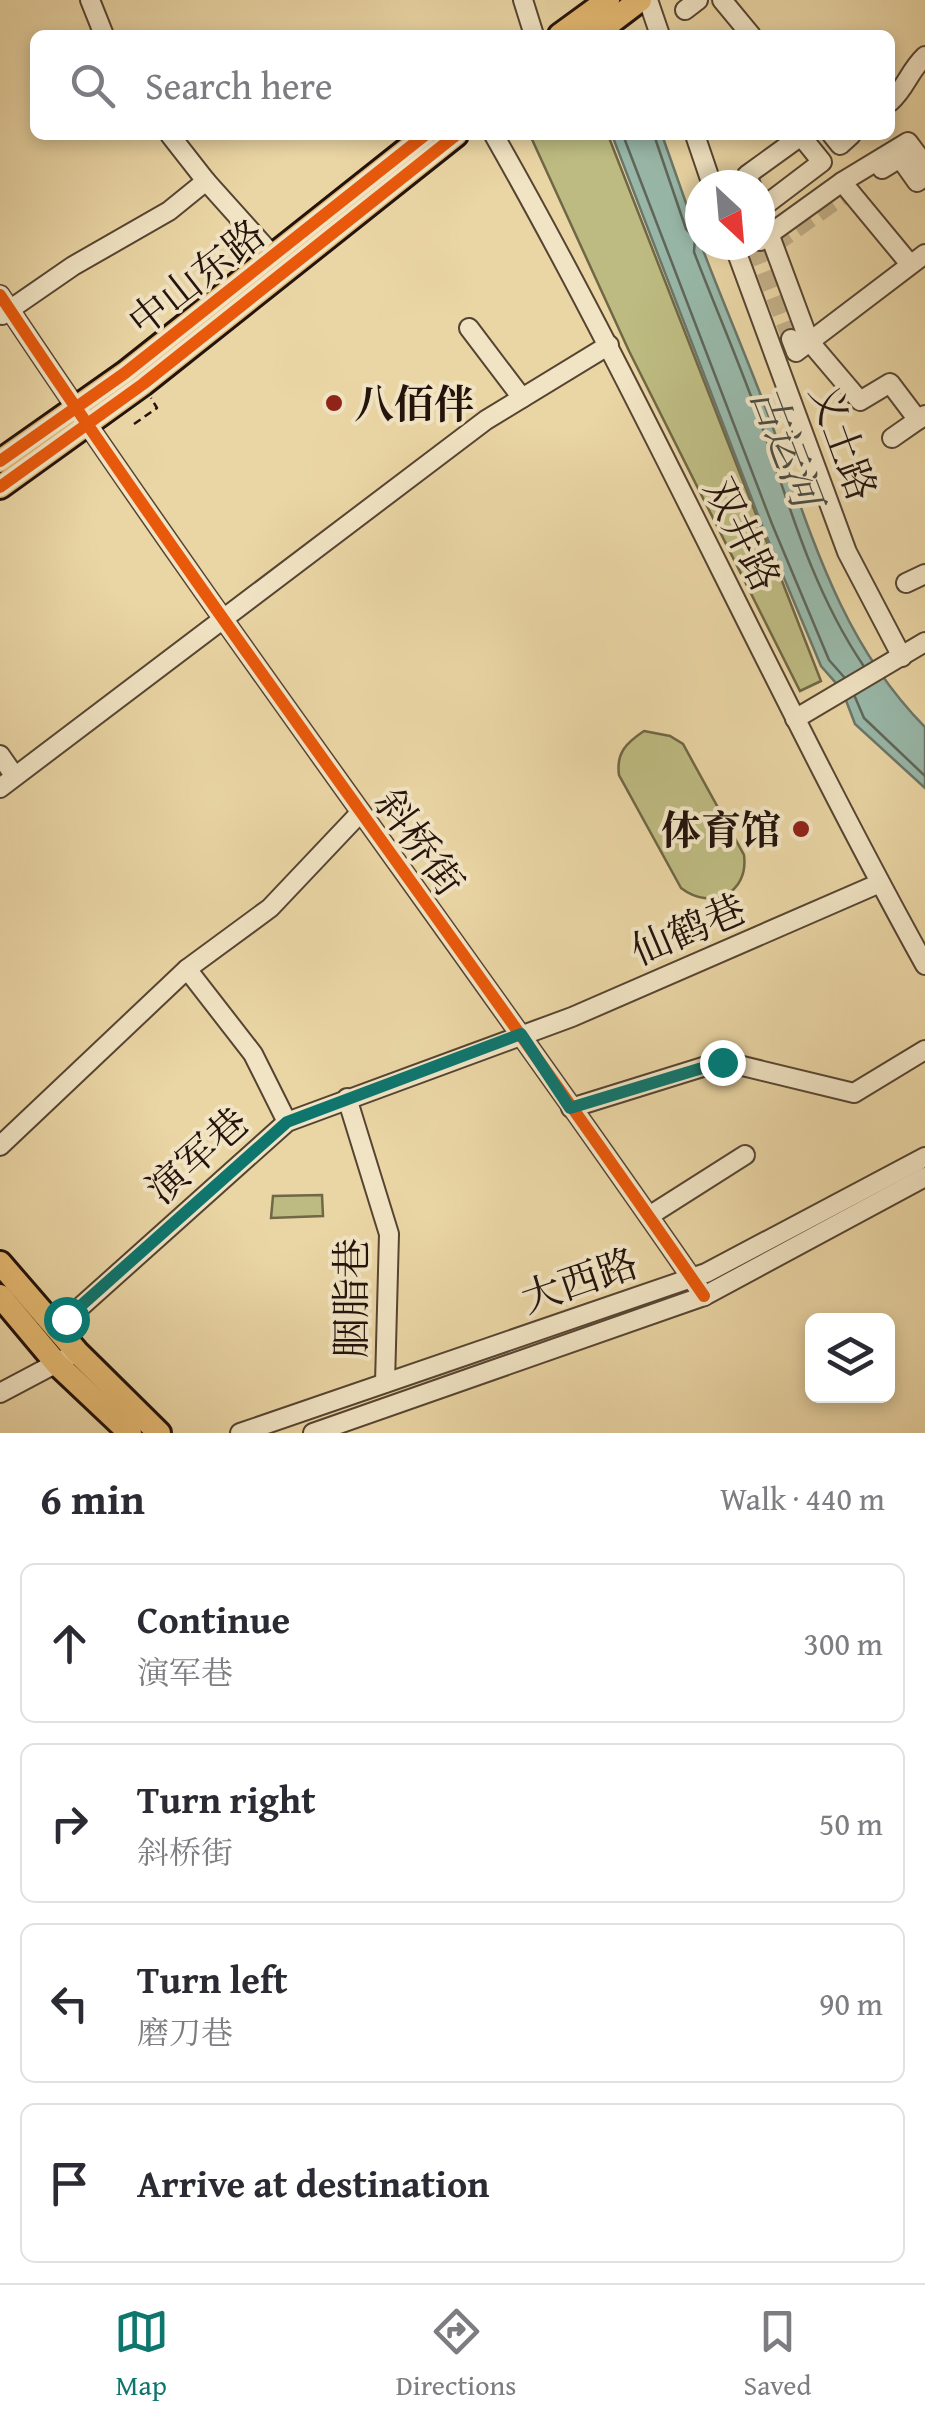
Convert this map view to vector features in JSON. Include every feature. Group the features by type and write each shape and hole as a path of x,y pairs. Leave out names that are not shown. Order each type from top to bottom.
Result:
{"main road":[{"path":"569,30 632,2"},
{"path":"600,30 632,2"},
{"name":"中山东路","path":"0,487 125,374 420,140"},
{"name":"中山东路","path":"0,461 159,372 450,140"},
{"path":"0,1263 56,1328 67,1358 130,1433"},
{"path":"0,1296 67,1358 160,1433"}],"street":[{"path":"90,0 102,30"},
{"path":"522,0 532,30"},
{"path":"722,0 747,30"},
{"path":"632,2 656,30"},
{"path":"895,98 905,89 911,70 925,56"},
{"path":"174,140 275,258"},
{"name":"双井路","path":"497,140 609,345 794,719 925,964"},
{"path":"697,140 707,170"},
{"path":"754,170 795,140"},
{"path":"775,198 822,162 804,140"},
{"path":"775,232 842,182 908,142 925,165"},
{"path":"862,182 900,158 917,182 925,177"},
{"path":"3,307 170,210 206,181"},
{"path":"800,340 917,259 842,182"},
{"name":"义土路","path":"745,260 846,552 902,657"},
{"path":"772,260 800,340 860,401 890,383 922,418 892,438"},
{"name":"斜桥街","path":"3,307 704,1296"},
{"path":"469,328 522,398"},
{"path":"0,756 7,782 486,420 609,345"},
{"path":"906,583 925,574"},
{"path":"794,719 925,642"},
{"path":"0,1146 187,969 270,908 359,814"},
{"name":"仙鹤巷","path":"521,1034 572,1018 880,883"},
{"path":"187,969 253,1054 287,1122"},
{"name":"演军巷","path":"56,1328 287,1122 521,1034"},
{"path":"570,1108 722,1062 854,1092 925,1050"},
{"name":"胭脂巷","path":"346,1098 390,1234 385,1383"},
{"path":"649,1216 745,1155"},
{"name":"大西路","path":"240,1433 692,1278 925,1157"},
{"name":"大西路","path":"314,1433 704,1296 925,1177"},
{"path":"0,1392 67,1358"}],"path":[{"path":"134,424 156,408"}],"shaded area":[{"path":"532,140 610,140 821,681 800,691 629,351"},
{"path":"644,731 670,736 683,744 744,855 740,880 726,895 704,898 681,888 619,775 624,749"},
{"path":"322,1195 323,1216 271,1218 273,1196"}],"water":[{"path":"614,140 664,140 685,200 685,260 707,260 832,585 871,659 925,727 925,788 855,724 842,690 821,666 763,528"}],"tunnel":[{"path":"791,339 759,255 862,182"}],"cycle path":[{"path":"0,461 125,373 419,140"},
{"path":"0,487 143,384 450,140"},
{"path":"0,295 173,548 704,1296"}],"place":[{"name":"八佰伴","path":"334,403"},
{"name":"体育馆","path":"801,829"}],"route":[{"path":"66,1319 287,1122 346,1098 521,1034 570,1108 722,1062"}],"water label":[{"name":"古运河","path":"787,446"}]}
